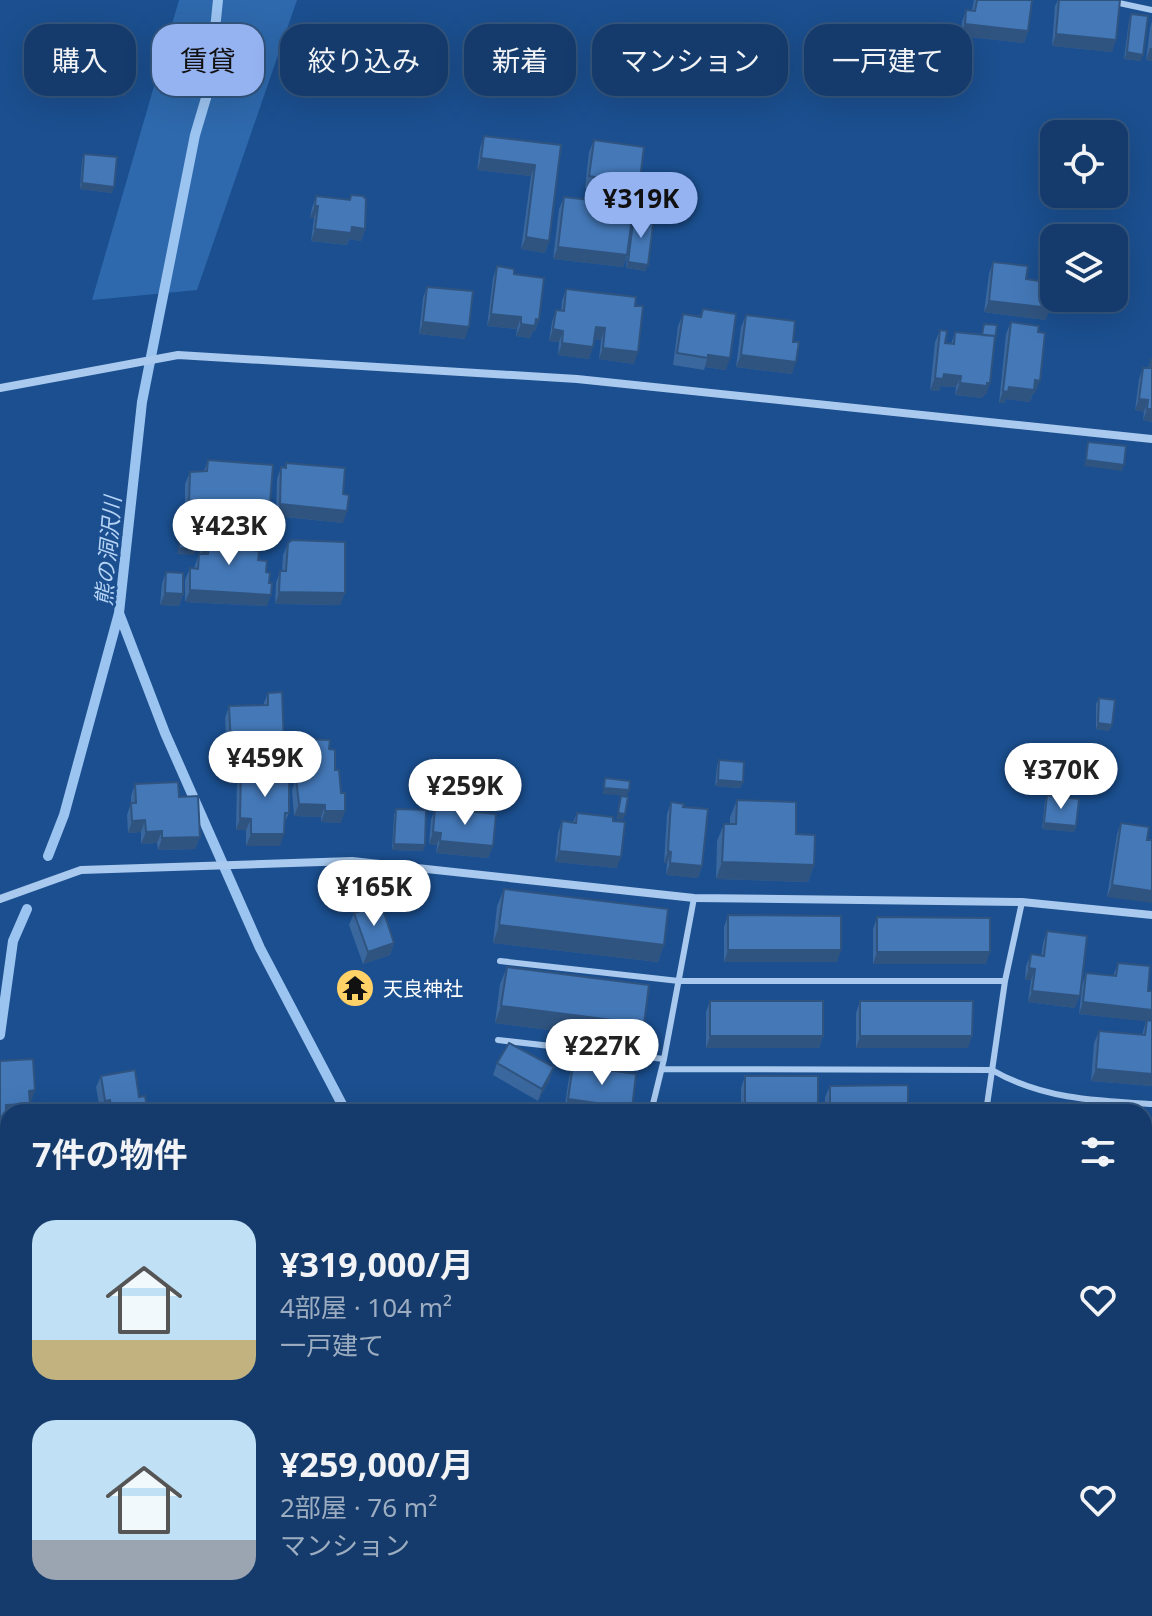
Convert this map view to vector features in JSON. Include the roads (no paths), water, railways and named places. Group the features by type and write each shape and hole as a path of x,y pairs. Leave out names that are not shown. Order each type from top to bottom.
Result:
{"street":[{"path":"0,388 178,355 577,379 1152,439"},
{"path":"0,899 81,870 352,861 694,898 1022,902 1152,915"}],"lane":[{"path":"1105,0 1152,10"},
{"path":"653,1104 694,898"},
{"path":"987,1104 1005,981 1022,902"},
{"path":"500,961 679,981 1005,981"},
{"path":"498,1040 664,1059"},
{"path":"662,1069 992,1070 1036,1091 1088,1100 1152,1104"}],"waterway":[{"name":"熊の洞沢川","path":"218,0 209,88 195,135 142,402 119,613 165,733 260,948 342,1104"},
{"path":"48,856 64,815 119,613"},
{"path":"0,1035 13,941 27,909"}],"place":[{"name":"天良神社","path":"355,988"}]}
